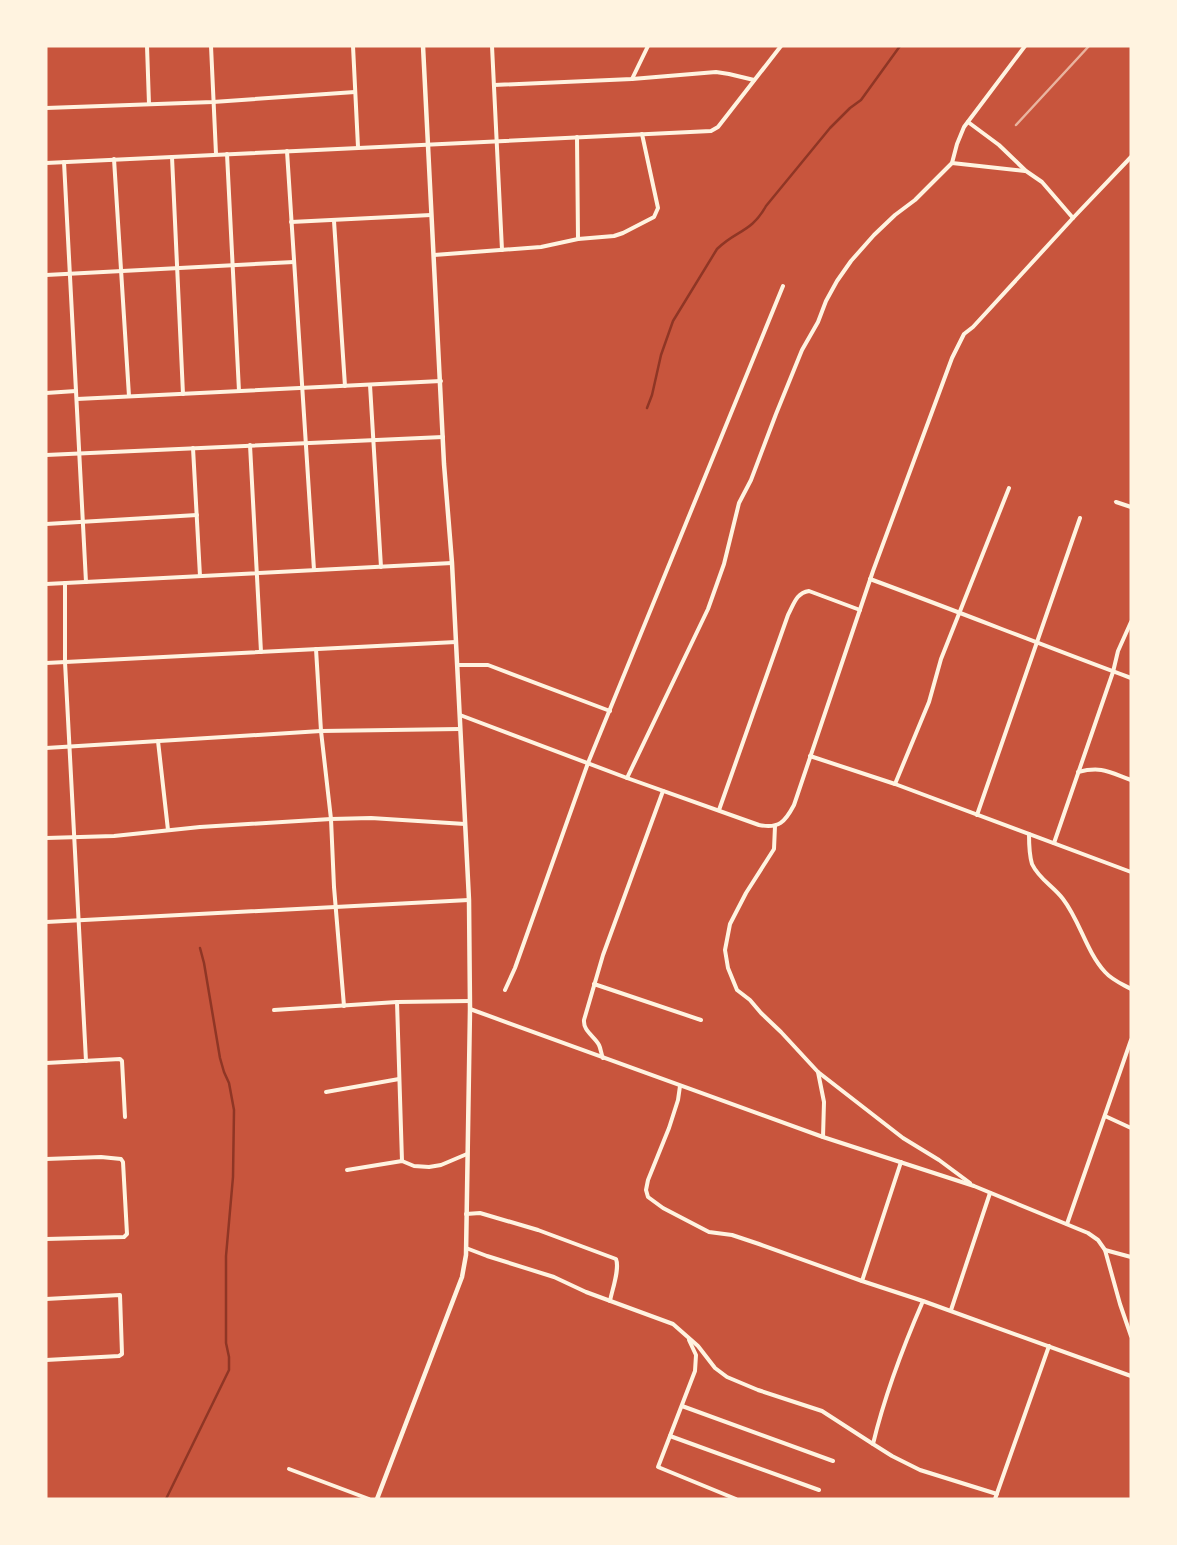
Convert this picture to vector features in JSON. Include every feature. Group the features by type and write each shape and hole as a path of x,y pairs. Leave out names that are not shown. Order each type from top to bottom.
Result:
{"street":[{"path":"147,46 149,104"},
{"path":"211,46 216,154"},
{"path":"353,46 358,147"},
{"path":"377,1499 462,1277 466,1248 470,1009 469,900 452,563 443,437 424,46"},
{"path":"492,46 502,250"},
{"path":"632,79 648,46"},
{"path":"46,163 710,131 715,130 780,46"},
{"path":"627,778 708,609 724,564 739,503 752,480 802,350 818,322 826,301 851,261 874,235 895,215 915,200 952,163 964,127 1025,46"},
{"path":"494,85 632,79 716,72 754,80"},
{"path":"46,108 213,102 355,92"},
{"path":"968,122 999,145 1026,171 1042,182 1073,218"},
{"path":"434,255 540,247 578,239 604,238 623,233 654,217 658,208 642,134"},
{"path":"576,137 578,239"},
{"path":"286,151 314,570"},
{"path":"227,154 239,391"},
{"path":"172,156 183,394"},
{"path":"460,715 759,825 775,826 784,821 794,805 870,579 947,369 964,334 973,327 1131,157"},
{"path":"114,159 129,396"},
{"path":"64,162 86,582"},
{"path":"952,163 1026,171"},
{"path":"291,222 432,215"},
{"path":"334,221 345,386"},
{"path":"46,275 294,262"},
{"path":"505,990 515,968 588,763 783,286"},
{"path":"77,399 441,381"},
{"path":"370,385 381,567"},
{"path":"46,393 76,391"},
{"path":"46,455 443,437"},
{"path":"250,446 261,652"},
{"path":"193,448 200,576"},
{"path":"895,784 929,702 941,659 1009,488"},
{"path":"1116,502 1131,507"},
{"path":"46,524 197,515"},
{"path":"977,814 1080,518"},
{"path":"46,584 452,563"},
{"path":"870,579 1131,678"},
{"path":"65,583 65,662 86,1061"},
{"path":"719,810 788,615 798,594 809,591 860,610"},
{"path":"1054,843 1113,672 1118,651 1131,622"},
{"path":"46,664 456,642"},
{"path":"316,649 321,731 331,819 334,887 344,1006"},
{"path":"457,665 488,665 610,711"},
{"path":"46,748 321,731 460,729"},
{"path":"158,741 168,830"},
{"path":"810,756 895,784 1131,872"},
{"path":"1078,772 1091,769 1102,770 1131,780"},
{"path":"603,1058 598,1045 583,1024 603,955 663,790"},
{"path":"46,838 114,836 200,827 331,819 372,818 465,824"},
{"path":"775,826 774,849 746,893 730,924 725,950 728,968 737,990 750,1000 818,1072 903,1138 939,1160 974,1186"},
{"path":"1029,834 1029,852 1033,865 1040,876 1061,897 1068,907 1098,963 1106,973 1117,982 1131,989"},
{"path":"46,922 469,900"},
{"path":"594,984 701,1020"},
{"path":"274,1010 397,1002 470,1002"},
{"path":"397,1002 402,1161"},
{"path":"470,1009 680,1086 974,1186 1088,1233 1098,1240 1105,1250 1131,1336"},
{"path":"1067,1224 1131,1040"},
{"path":"46,1063 118,1059 122,1061 125,1117"},
{"path":"818,1072 824,1102 823,1136"},
{"path":"326,1092 398,1079"},
{"path":"680,1086 678,1100 669,1128 648,1180 646,1190 648,1198 662,1208 709,1232 732,1235 759,1244 950,1310 1131,1376"},
{"path":"1105,1116 1131,1128"},
{"path":"347,1170 402,1161 414,1166 429,1167 441,1165 467,1154"},
{"path":"46,1159 101,1157 121,1159 123,1162 127,1234 124,1237 46,1238"},
{"path":"862,1281 901,1162"},
{"path":"950,1310 990,1193"},
{"path":"466,1214 480,1213 538,1230 616,1259 618,1262 610,1301"},
{"path":"466,1248 554,1277 586,1292 673,1324 698,1346 715,1368 727,1376 758,1390 822,1411 892,1456 920,1470 997,1494"},
{"path":"1105,1250 1131,1257"},
{"path":"46,1299 120,1295 122,1354 119,1356 46,1360"},
{"path":"873,1444 901,1352 923,1301"},
{"path":"688,1336 696,1355 695,1371 658,1467 736,1499"},
{"path":"995,1499 1049,1346"},
{"path":"682,1406 833,1461"},
{"path":"670,1436 820,1490"},
{"path":"289,1469 369,1499"}],"waterway":[{"path":"647,408 652,395 661,355 673,321 717,249 755,221 830,128 861,100 900,46"},
{"path":"166,1499 229,1370 226,1343 226,1256 233,1177 234,1110 229,1083 220,1058 200,948"}],"railway":[{"path":"1016,125 1089,46"}]}
